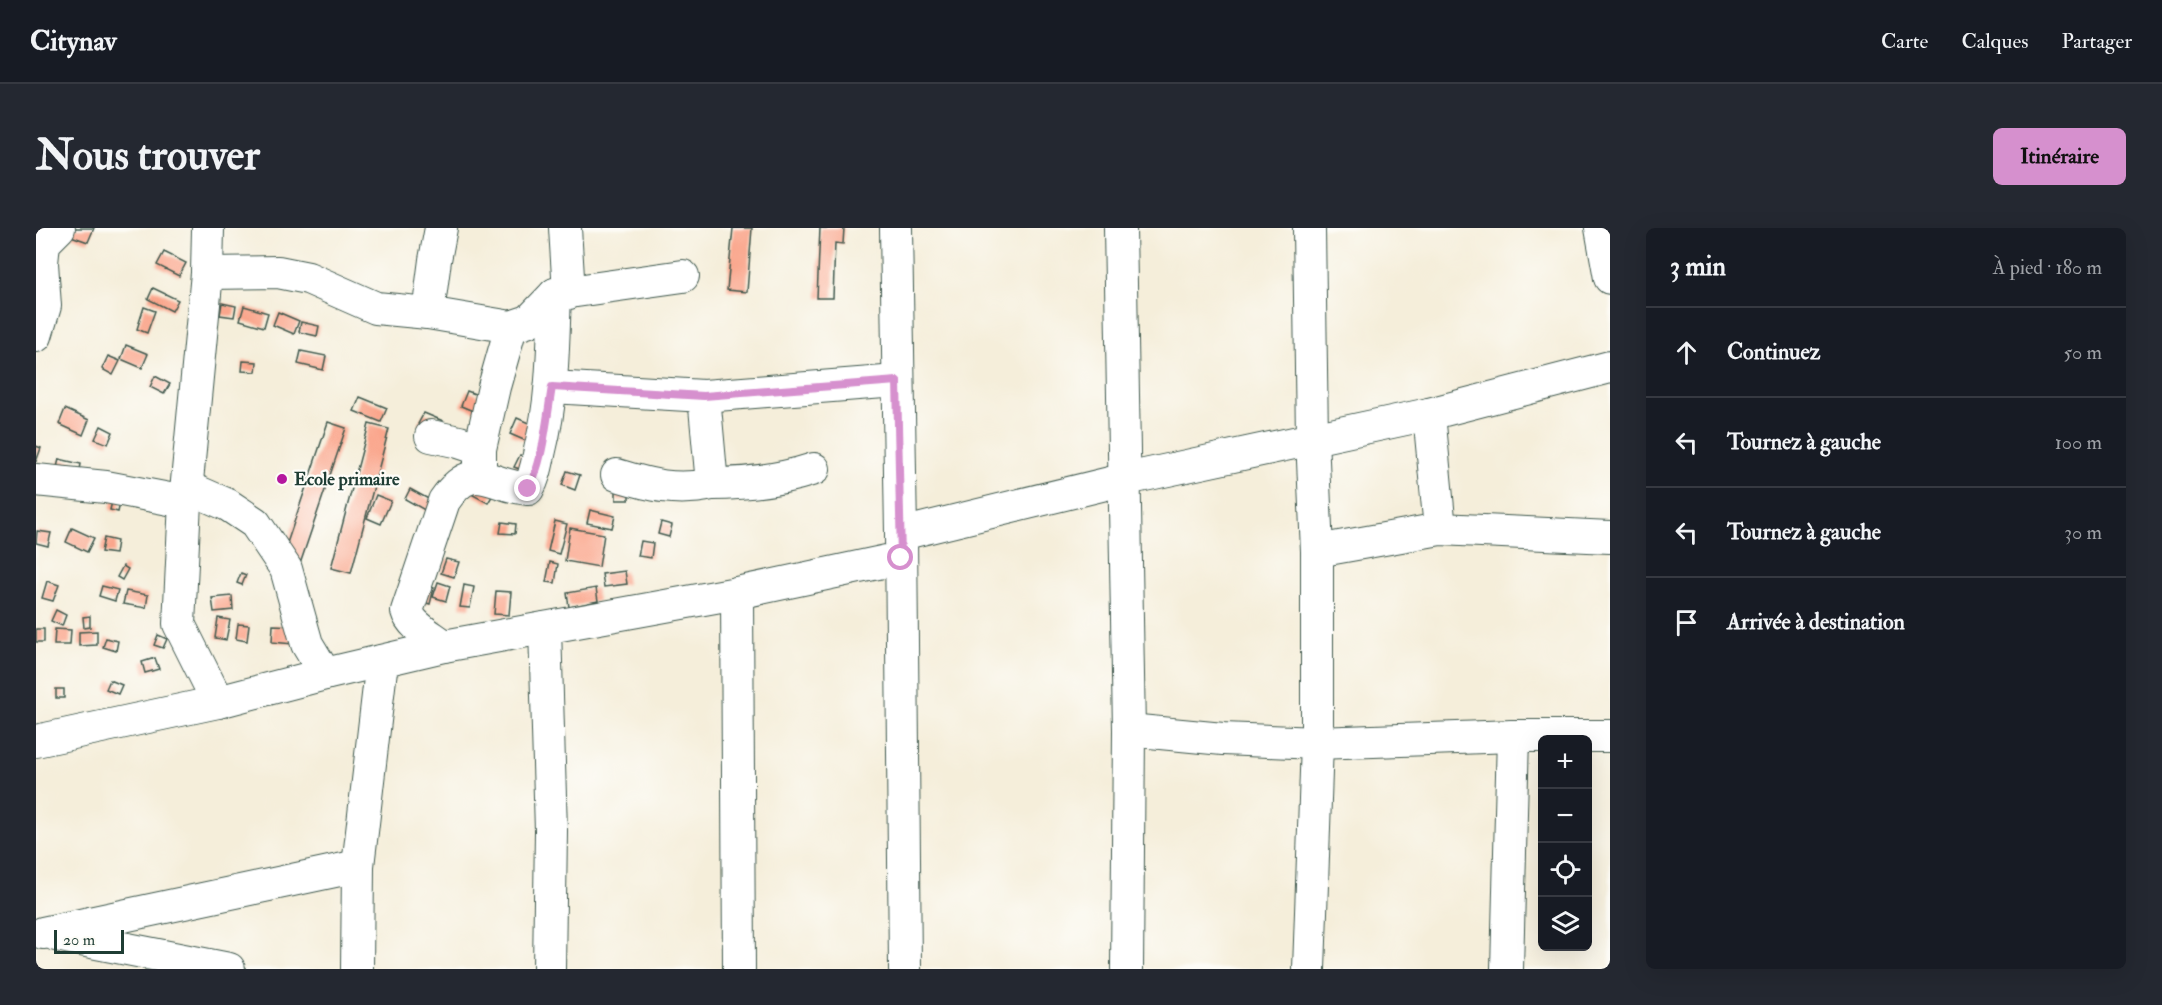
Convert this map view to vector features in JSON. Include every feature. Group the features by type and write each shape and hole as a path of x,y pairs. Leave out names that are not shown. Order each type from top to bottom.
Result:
{"street":[{"path":"36,336 45,306 42,263 44,243 59,228"},
{"path":"208,228 207,273 186,495 179,624 218,702"},
{"path":"428,312 441,228"},
{"path":"431,436 459,442 481,463 518,488 528,489 533,480 544,436 552,387 562,293 565,228"},
{"path":"896,228 905,969"},
{"path":"1120,228 1129,730 1127,969"},
{"path":"1309,228 1312,438 1317,550 1317,743 1309,969"},
{"path":"1601,228 1610,278"},
{"path":"207,273 278,272 308,278 376,308 428,312 511,327 529,321 562,293 682,276"},
{"path":"444,646 414,624 407,611 444,501 461,481 470,477 481,463 494,387 511,327"},
{"path":"36,741 218,702 444,646 737,593 1126,479 1429,414 1610,368"},
{"path":"552,387 704,396 897,381"},
{"path":"704,396 712,484"},
{"path":"1429,414 1440,529"},
{"path":"617,475 657,486 692,489 712,484 768,481 814,469"},
{"path":"36,480 186,495 228,505 255,524 286,570 307,644 325,674"},
{"path":"1317,550 1440,529 1610,537"},
{"path":"737,593 739,969"},
{"path":"546,628 551,831 549,969"},
{"path":"357,969 358,866 382,661"},
{"path":"1129,730 1223,739 1317,743 1512,736 1610,736"},
{"path":"1507,969 1512,736"},
{"path":"40,932 358,866"},
{"path":"40,932 229,969"}],"building":[{"path":"75,228 94,228 88,242 71,236"},
{"path":"733,228 752,228 747,292 727,290"},
{"path":"820,228 844,228 843,244 835,243 833,298 817,298"},
{"path":"164,252 186,263 179,276 157,265"},
{"path":"153,288 178,300 172,311 148,299"},
{"path":"222,303 236,306 234,317 220,315"},
{"path":"244,306 268,313 264,327 240,320"},
{"path":"144,307 155,311 147,333 137,329"},
{"path":"278,312 299,321 294,334 273,325"},
{"path":"301,322 319,326 317,336 299,332"},
{"path":"126,345 148,354 142,368 121,359"},
{"path":"301,351 326,356 323,370 298,364"},
{"path":"108,356 120,361 113,375 102,369"},
{"path":"243,361 257,362 256,372 242,371"},
{"path":"155,376 170,384 164,394 150,387"},
{"path":"467,391 491,400 485,416 461,406"},
{"path":"360,397 387,408 381,422 354,411"},
{"path":"65,409 89,420 83,435 59,424"},
{"path":"424,413 443,421 437,433 418,424"},
{"path":"517,418 540,428 533,444 510,434"},
{"path":"328,422 346,428 301,561 283,555"},
{"path":"369,424 389,429 351,573 331,568"},
{"path":"101,426 113,432 108,444 95,439"},
{"path":"36,446 41,448 36,462"},
{"path":"520,455 532,459 528,472 514,467"},
{"path":"59,459 81,464 78,481 55,476"},
{"path":"567,471 580,475 575,490 562,485"},
{"path":"479,484 494,493 488,503 473,495"},
{"path":"616,486 629,486 629,500 616,500"},
{"path":"410,489 436,503 430,513 405,499"},
{"path":"376,495 391,501 381,524 367,518"},
{"path":"113,497 121,499 118,512 110,510"},
{"path":"590,510 615,516 612,528 587,523"},
{"path":"555,521 567,524 559,554 548,551"},
{"path":"502,522 516,524 515,534 500,533"},
{"path":"661,522 672,525 669,537 658,534"},
{"path":"72,528 94,538 87,552 66,542"},
{"path":"570,528 604,534 599,567 565,561"},
{"path":"37,531 51,533 48,546 36,543"},
{"path":"104,538 117,541 115,554 101,552"},
{"path":"641,541 653,543 651,558 638,556"},
{"path":"446,559 459,562 454,577 441,573"},
{"path":"550,562 558,564 555,583 546,582"},
{"path":"123,566 128,569 122,580 117,577"},
{"path":"625,571 627,584 604,587 602,574"},
{"path":"241,573 246,575 242,585 237,583"},
{"path":"47,581 59,585 53,601 42,598"},
{"path":"438,582 450,586 446,601 433,597"},
{"path":"420,584 434,588 430,604 416,600"},
{"path":"464,585 474,587 470,608 460,607"},
{"path":"102,586 118,590 115,601 99,596"},
{"path":"596,588 598,601 569,607 567,593"},
{"path":"126,591 148,595 146,608 123,604"},
{"path":"496,591 511,592 509,615 494,614"},
{"path":"232,596 233,610 214,612 212,598"},
{"path":"56,610 66,615 62,626 51,621"},
{"path":"90,616 90,627 84,628 83,617"},
{"path":"218,618 230,620 226,640 215,638"},
{"path":"238,624 249,625 247,641 236,639"},
{"path":"273,625 295,626 293,644 272,642"},
{"path":"36,629 44,629 44,642 36,642"},
{"path":"55,629 71,630 70,645 54,645"},
{"path":"97,631 97,645 79,646 79,632"},
{"path":"158,635 167,639 163,648 154,645"},
{"path":"106,638 118,641 116,651 103,647"},
{"path":"155,658 159,669 145,673 142,662"},
{"path":"110,680 122,685 118,694 106,689"},
{"path":"56,689 64,689 64,698 56,698"}],"place":[{"name":"Ecole primaire","path":"282,479"}],"route":[{"path":"528,489 533,480 544,436 552,387 704,396 897,381 901,558"}]}
